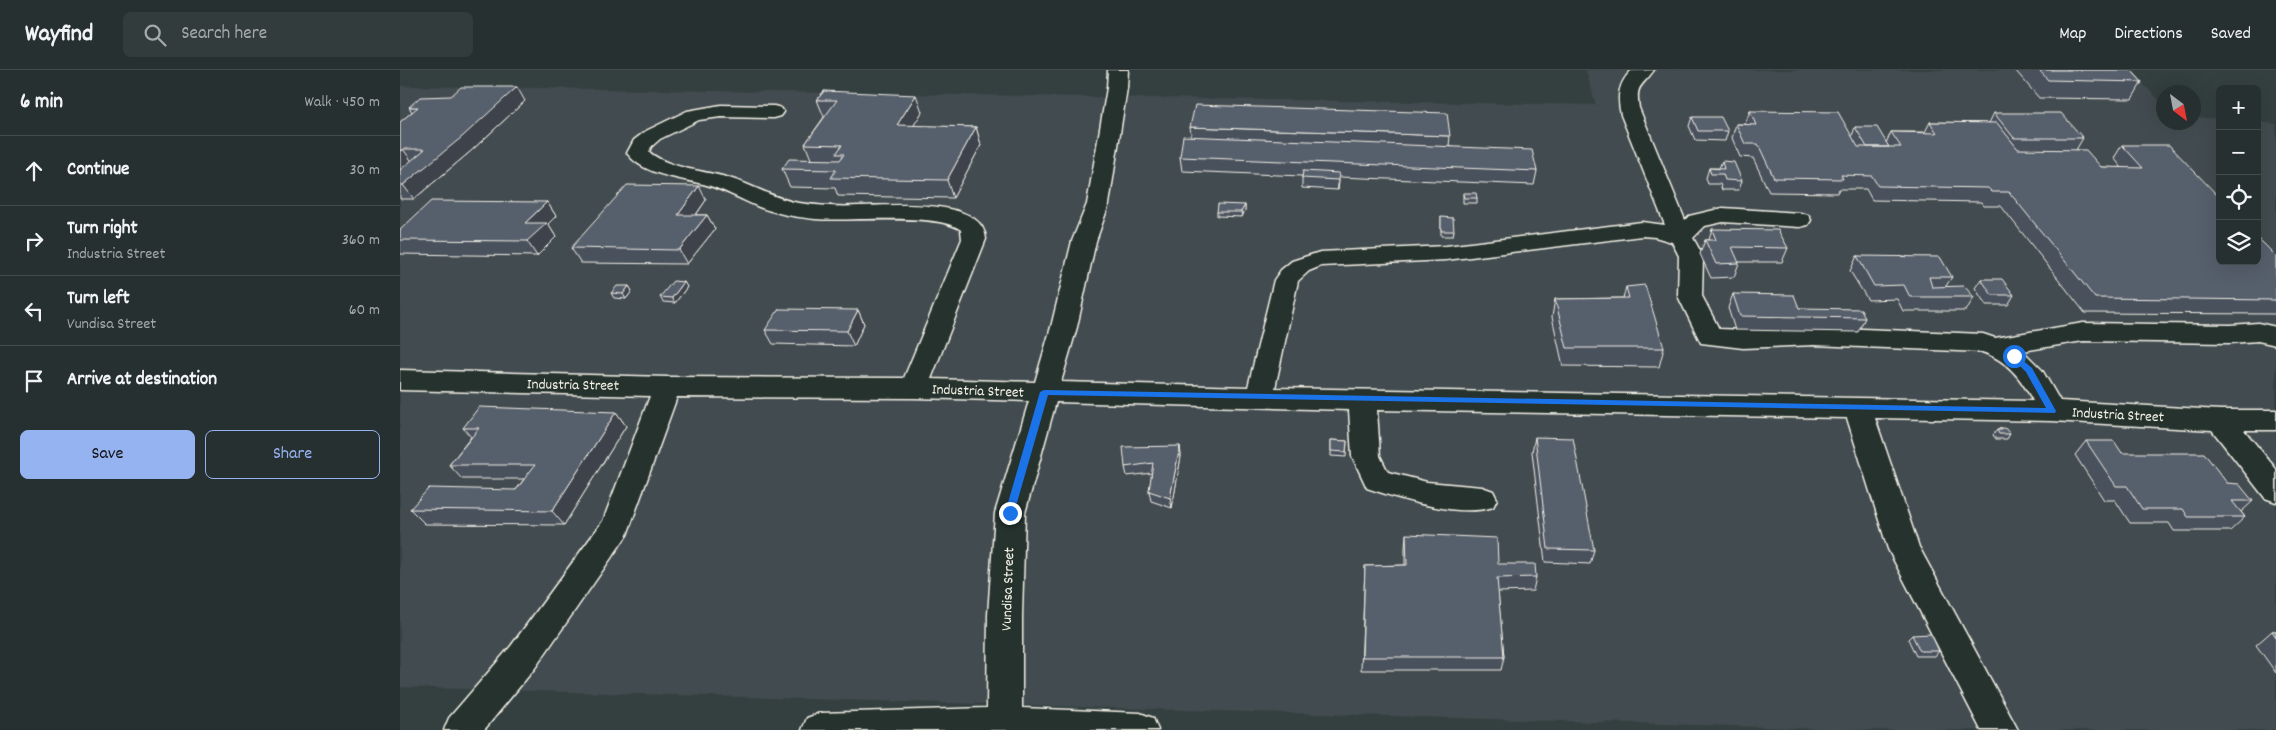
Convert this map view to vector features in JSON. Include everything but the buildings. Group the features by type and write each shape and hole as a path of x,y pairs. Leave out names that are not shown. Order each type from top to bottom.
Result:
{"street":[{"name":"Vundisa Street","path":"1003,727 1010,513 1064,327 1084,241 1098,204 1117,88 1118,70"},
{"path":"1644,70 1633,80 1626,96 1630,115 1690,256 1690,296 1710,337 1744,339 1814,336 1983,343 1997,346 2022,362 2052,411"},
{"path":"774,112 711,111 694,114 653,135 641,144 638,149 644,158 680,172 722,182 774,204 803,210 937,214 956,219 970,226 973,229 974,239 914,388"},
{"path":"1681,237 1697,221 1723,215 1800,220"},
{"path":"1260,396 1286,280 1291,272 1302,264 1320,259 1446,253 1628,229 1657,230 1681,237"},
{"path":"1997,346 2083,332 2230,334 2258,332 2276,336"},
{"name":"Industria Street","path":"400,380 667,387 914,388 1362,400 2052,411 2220,420 2276,420"},
{"path":"462,730 523,657 616,526 667,387"},
{"path":"1362,400 1366,456 1378,480 1427,494 1482,499"},
{"path":"1857,407 1904,549 2000,730"},
{"path":"2220,420 2276,490"},
{"path":"820,730 1003,727 1140,730"}],"shaded area":[{"path":"1586,70 2129,70 2156,97 2156,130 2201,130 2201,118 2216,119 2216,265 2261,265 2261,122 2276,124 2276,730 1868,730 400,687 400,86 1596,105"}],"route":[{"path":"1010,513 1044,392 1362,400 2052,411 2029,370 2014,356"}]}
